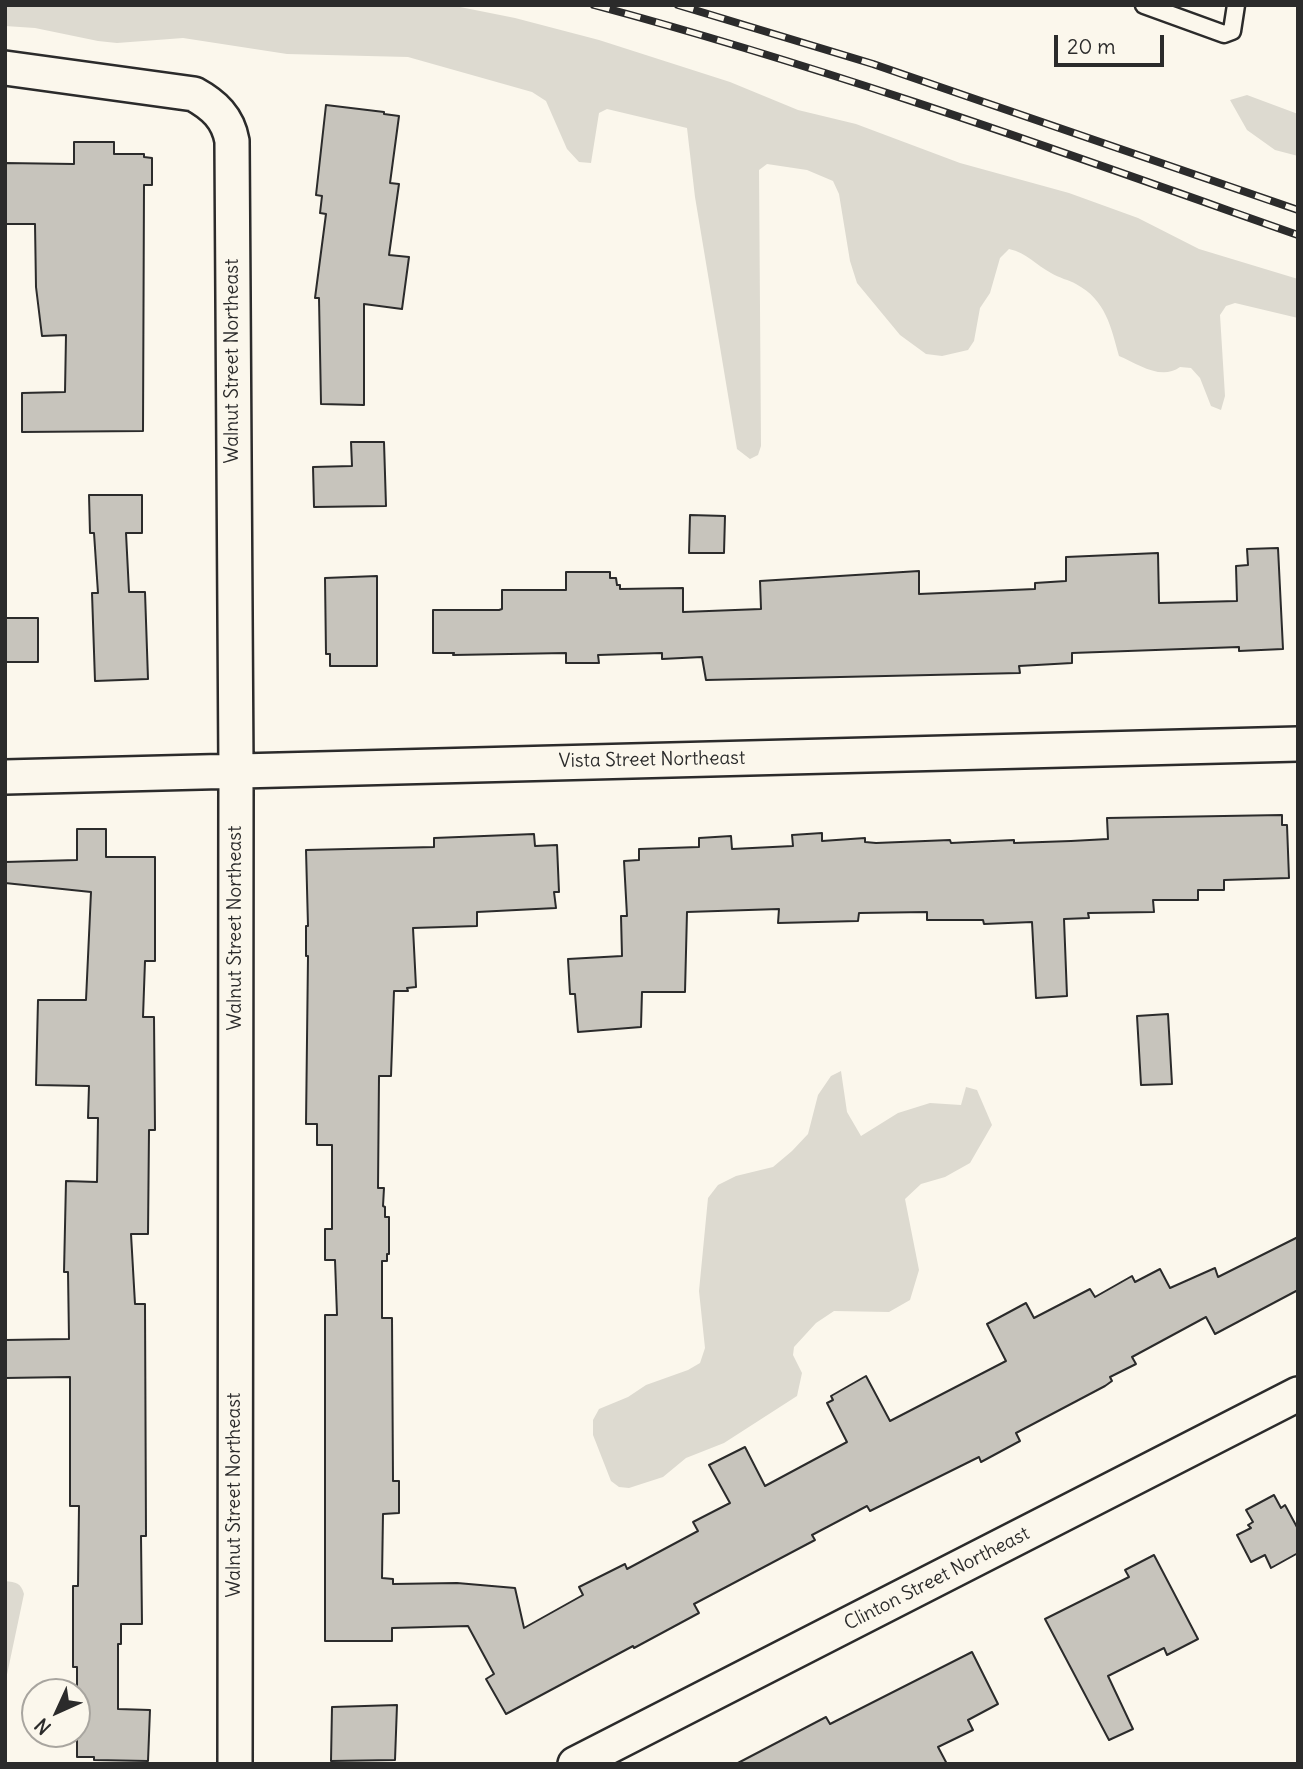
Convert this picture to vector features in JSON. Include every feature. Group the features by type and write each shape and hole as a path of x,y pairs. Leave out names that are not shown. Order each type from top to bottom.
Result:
{"street":[{"name":"Walnut Street Northeast","path":"5,68 194,94 218,110 230,130 232,141 236,771 235,1764"},
{"name":"Vista Street Northeast","path":"5,777 1298,744"},
{"name":"Clinton Street Northeast","path":"575,1764 1298,1394"}],"lane":[{"path":"1144,5 1224,34 1232,31 1236,5"}],"shaded area":[{"path":"5,5 450,5 515,18 599,40 730,82 798,110 856,124 960,163 1069,193 1138,218 1199,249 1298,279 1298,318 1235,303 1226,306 1220,315 1225,396 1221,410 1211,406 1200,378 1191,368 1180,367 1173,371 1157,372 1119,356 1106,315 1086,290 1009,249 1000,258 990,293 980,308 974,341 968,350 942,356 926,354 900,335 857,283 850,261 839,194 833,181 807,170 767,164 759,170 761,446 758,455 750,459 737,449 695,197 687,128 607,109 599,113 591,163 579,162 567,149 546,101 532,92 408,57 287,54 183,38 117,43 98,41 35,28 5,26"},
{"path":"1247,95 1298,114 1298,156 1275,150 1247,130 1230,100"},
{"path":"841,1071 847,1112 861,1136 898,1113 930,1103 961,1105 966,1087 977,1090 992,1125 970,1163 945,1177 921,1184 905,1199 919,1270 910,1300 889,1312 834,1311 816,1323 794,1347 793,1355 802,1373 797,1396 724,1443 686,1458 663,1477 629,1488 619,1487 611,1481 593,1435 593,1420 599,1409 628,1397 646,1385 700,1363 705,1348 699,1291 708,1198 718,1185 736,1176 773,1167 792,1151 808,1134 818,1095 831,1076"},
{"path":"5,1581 17,1584 24,1594 5,1684"}],"building":[{"path":"326,105 399,116 390,183 399,184 389,255 409,257 402,309 364,304 364,405 321,404 319,298 315,298 326,214 320,213 322,196 316,195"},
{"path":"74,142 114,142 114,154 144,154 144,157 152,158 152,185 144,185 143,431 22,432 22,393 65,392 66,335 42,336 36,287 35,224 5,224 5,163 74,164"},
{"path":"351,442 384,442 386,506 314,507 313,467 352,466"},
{"path":"89,495 142,495 142,533 126,533 129,592 145,592 148,679 95,681 92,593 98,593 94,533 90,533"},
{"path":"690,515 725,516 724,553 689,553"},
{"path":"1278,548 1283,649 1239,651 1239,647 1072,653 1072,663 1019,666 1020,673 706,680 702,657 662,659 662,653 598,655 599,663 566,663 566,653 433,653 433,610 499,610 502,609 502,590 566,590 566,572 610,572 610,578 616,578 620,589 683,588 683,612 761,609 760,581 919,571 919,594 1035,589 1035,583 1066,581 1066,557 1158,553 1159,603 1237,601 1236,566 1248,565 1247,549"},
{"path":"377,576 377,666 330,666 330,654 326,654 325,578"},
{"path":"5,618 38,618 38,662 5,662"},
{"path":"1282,815 1282,825 1287,825 1289,878 1224,880 1224,890 1198,890 1198,900 1153,900 1154,912 1088,913 1089,918 1064,919 1067,996 1036,998 1032,922 984,924 983,920 927,920 927,912 859,913 858,921 778,923 779,909 687,912 685,992 642,992 641,1027 578,1032 575,994 570,994 568,959 622,956 621,916 627,916 624,861 639,860 639,849 699,847 699,838 731,836 732,849 793,846 792,835 822,833 822,841 865,838 865,842 876,843 950,840 951,843 1071,841 1108,839 1107,818"},
{"path":"77,829 106,829 106,857 155,857 155,961 145,961 143,1017 154,1017 155,1130 149,1130 148,1234 131,1234 135,1304 145,1304 146,1536 141,1536 142,1624 121,1624 121,1644 118,1644 118,1709 150,1710 148,1761 77,1757 77,1748 91,1748 91,1678 77,1678 77,1667 73,1667 73,1586 78,1586 79,1506 70,1506 70,1377 5,1378 5,1340 69,1339 68,1272 64,1272 66,1181 97,1182 98,1118 88,1118 89,1086 36,1085 38,1000 86,1000 91,892 5,883 5,862 77,860"},
{"path":"534,834 535,846 557,845 559,892 554,892 556,908 477,912 477,926 413,928 416,987 407,988 408,991 394,991 391,1076 379,1076 378,1188 384,1188 383,1206 385,1217 389,1217 389,1254 387,1261 382,1261 382,1318 392,1318 393,1481 399,1481 399,1513 383,1514 382,1578 393,1579 393,1584 457,1583 515,1588 524,1628 583,1595 579,1587 625,1564 627,1569 698,1531 693,1522 730,1503 709,1465 745,1447 765,1486 847,1442 827,1403 833,1400 831,1396 866,1376 890,1421 1006,1361 987,1324 1026,1303 1034,1318 1090,1289 1095,1297 1132,1276 1135,1282 1160,1269 1170,1288 1215,1268 1218,1277 1298,1237 1298,1290 1215,1334 1206,1317 1132,1357 1136,1364 1110,1377 1112,1381 1105,1386 1016,1433 1020,1441 981,1462 979,1457 870,1511 867,1506 812,1535 815,1540 694,1604 699,1613 506,1714 486,1679 494,1674 468,1626 392,1628 392,1641 325,1641 325,1315 337,1315 335,1260 325,1260 325,1229 332,1229 332,1145 317,1145 317,1124 306,1124 306,850 434,847 434,838"},
{"path":"1168,1014 1172,1084 1141,1085 1137,1016"},
{"path":"1274,1495 1281,1508 1285,1505 1298,1529 1298,1553 1271,1568 1265,1555 1251,1562 1237,1535 1251,1528 1248,1525 1253,1522 1246,1510"},
{"path":"1154,1555 1198,1639 1167,1655 1164,1648 1108,1676 1133,1729 1109,1740 1045,1619 1129,1577 1125,1570"},
{"path":"972,1652 998,1704 968,1720 973,1730 938,1747 947,1764 736,1764 826,1717 830,1724"},
{"path":"397,1705 395,1760 331,1761 332,1707"}],"railway":[{"path":"594,5 860,84 1298,235"},
{"path":"678,5 873,64 1298,210"}]}
